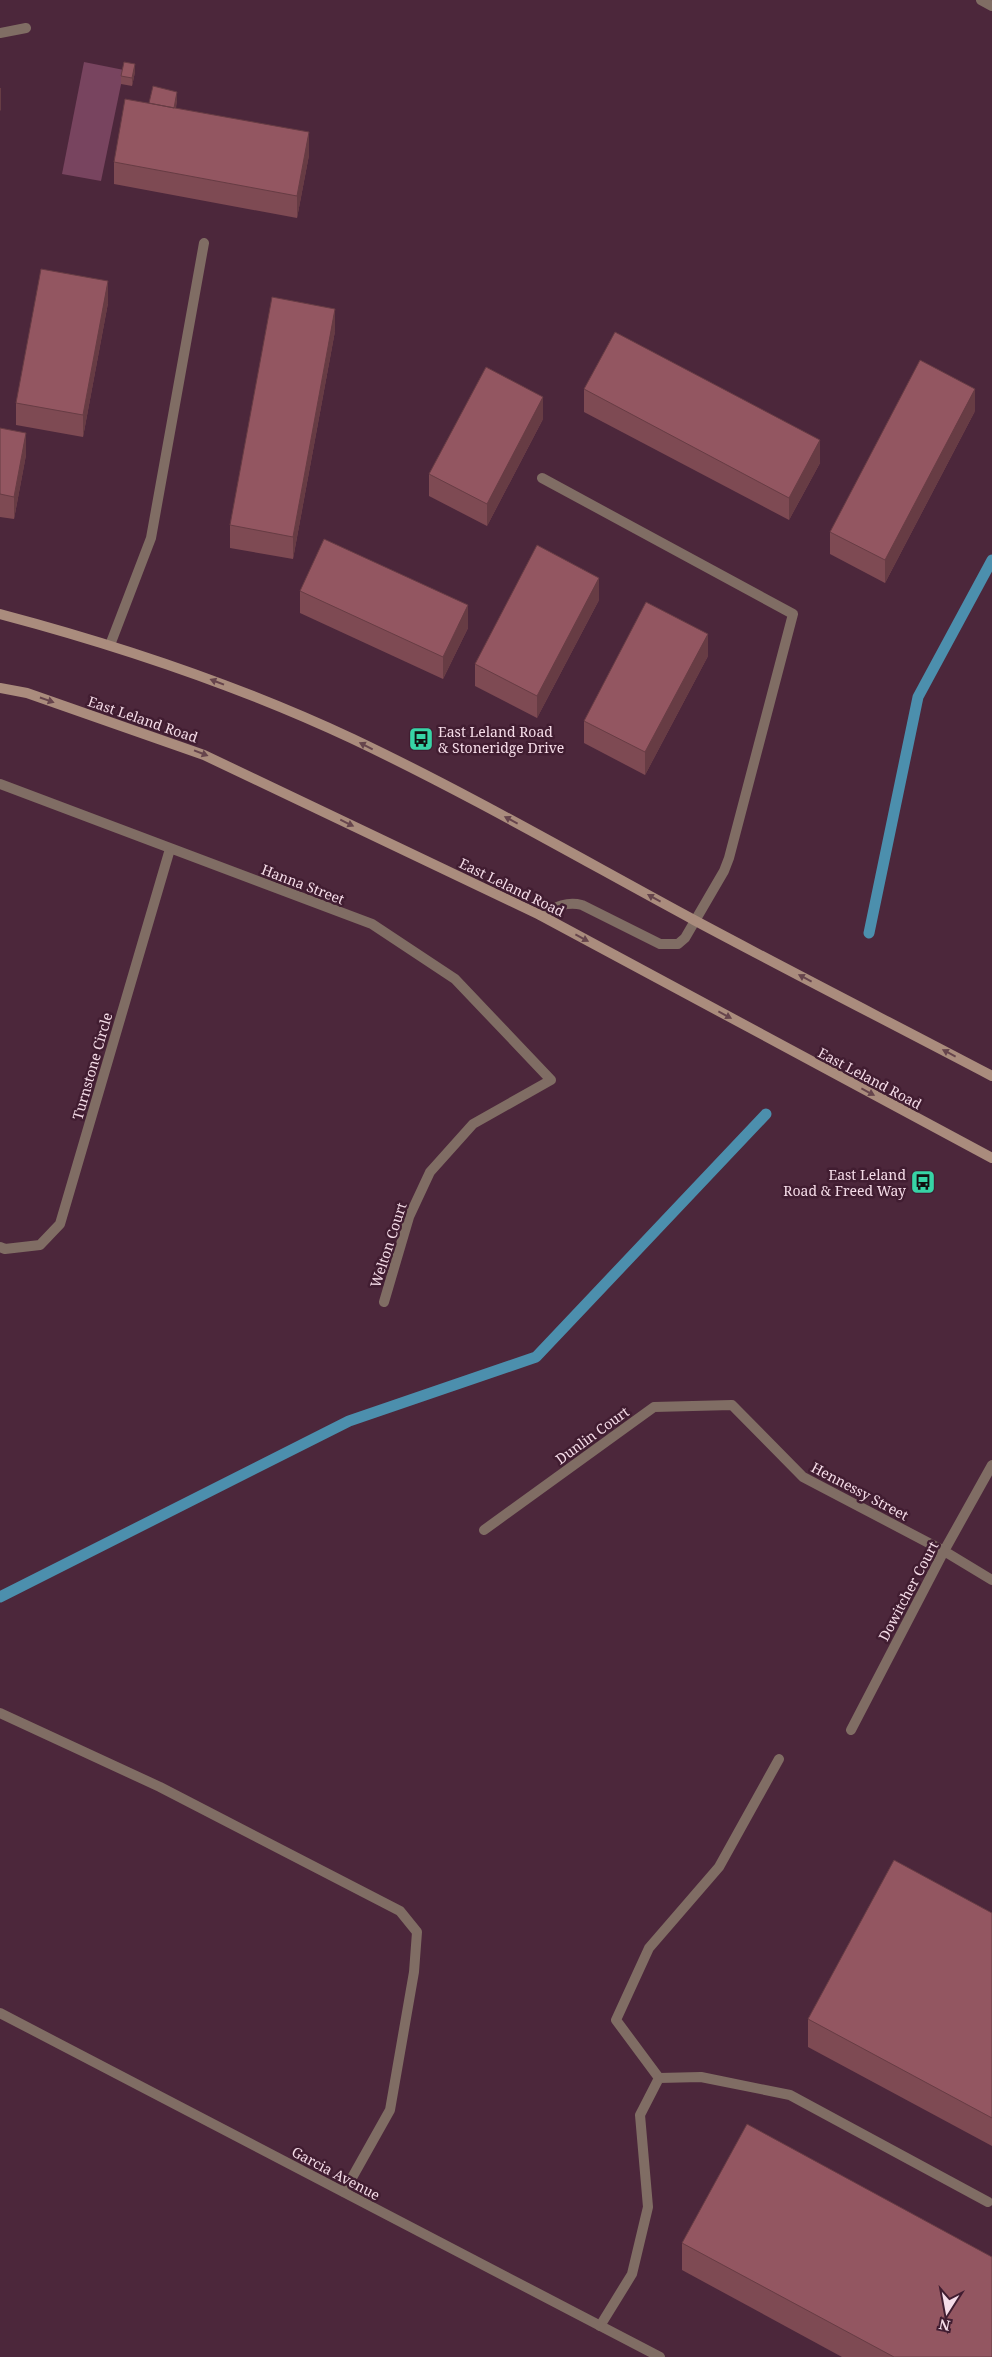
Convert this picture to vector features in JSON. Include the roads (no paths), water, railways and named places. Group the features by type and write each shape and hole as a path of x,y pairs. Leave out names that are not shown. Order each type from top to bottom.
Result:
{"main road":[{"path":"0,614 110,644 230,687 352,739 473,800 697,921 992,1076"},
{"name":"East Leland Road","path":"0,688 26,693 204,754 540,915 992,1158"}],"street":[{"path":"981,0 992,6"},
{"path":"0,32 26,28"},
{"path":"110,644 151,538 204,244"},
{"path":"540,915 564,904 582,904 649,940 670,945 678,944 685,938 697,921 729,858 793,614 542,478"},
{"name":"Hanna Street","path":"0,784 372,924 455,980 551,1080"},
{"name":"Turnstone Circle","path":"0,1247 5,1249 40,1244 60,1224 170,849"},
{"name":"Welton Court","path":"384,1302 409,1218 430,1172 473,1124 551,1080"},
{"name":"Dunlin Court","path":"484,1530 654,1407 732,1405"},
{"name":"Hennessy Street","path":"732,1405 803,1477 944,1551 992,1580"},
{"name":"Dowitcher Court","path":"850,1730 944,1551 992,1465"},
{"path":"0,1714 160,1787 400,1911 417,1932 414,1972 390,2110 344,2192"},
{"path":"660,2078 616,2020 649,1948 719,1867 779,1759"},
{"name":"Garcia Avenue","path":"0,2013 660,2357"},
{"path":"660,2078 701,2077 790,2095 988,2202"},
{"path":"600,2326 632,2274 648,2207 640,2115 660,2078"}],"waterway":[{"path":"869,933 918,697 992,560"},
{"path":"0,1597 349,1421 536,1357 766,1114"}],"place":[{"name":"East Leland Road & Stoneridge Drive","path":"421,739"},
{"name":"East Leland Road & Freed Way","path":"923,1182"}]}
